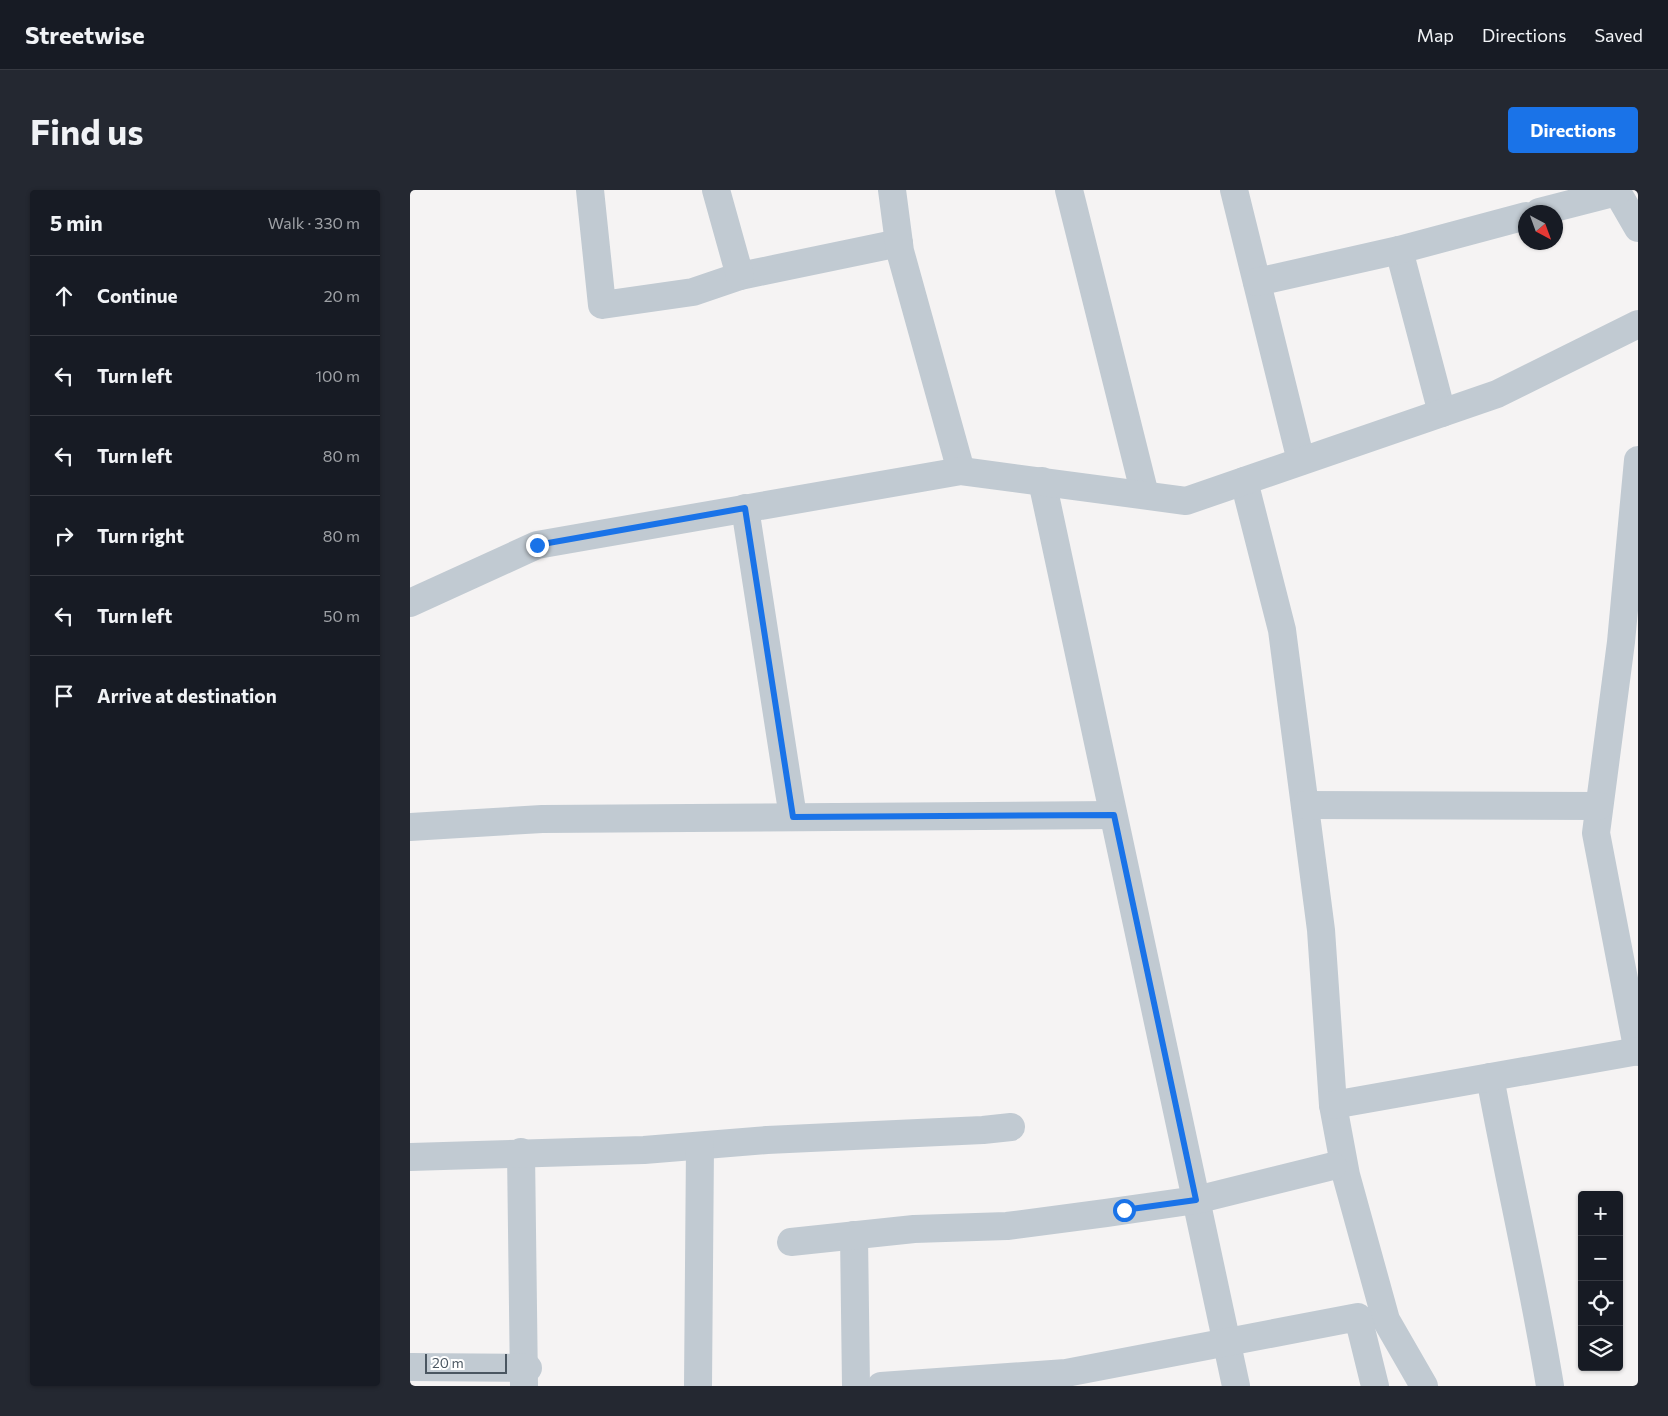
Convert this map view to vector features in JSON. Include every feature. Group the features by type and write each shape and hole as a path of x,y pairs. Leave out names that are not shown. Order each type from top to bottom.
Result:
{"street":[{"path":"590,190 602,305 693,292 740,276 899,243"},
{"path":"716,190 740,276"},
{"path":"892,190 899,243 961,470"},
{"path":"1070,190 1145,495"},
{"path":"1234,190 1301,461"},
{"path":"1563,205 1616,191 1638,228"},
{"path":"1257,282 1399,250 1518,218"},
{"path":"1399,250 1442,413"},
{"path":"410,603 537,545 961,470 1186,501 1497,394 1638,324"},
{"path":"1333,1104 1638,1051 1596,833 1621,642 1638,460"},
{"path":"1244,481 1282,630 1321,930 1333,1104 1346,1175 1379,1302 1386,1320 1424,1386"},
{"path":"1042,482 1236,1386"},
{"path":"745,508 793,817"},
{"path":"1305,805 1599,806"},
{"path":"410,827 542,819 1114,815"},
{"path":"1490,1077 1506,1169 1535,1294 1550,1386"},
{"path":"410,1157 521,1152 644,1150 1011,1127"},
{"path":"698,1386 700,1146"},
{"path":"410,1368 525,1374 521,1152"},
{"path":"791,1242 914,1229 1007,1226 1196,1200 1333,1166"},
{"path":"854,1236 856,1386"},
{"path":"880,1386 1067,1380 1227,1342 1358,1316 1375,1386"}],"route":[{"path":"537,545 745,508 793,817 1114,815 1196,1200 1124,1210"}]}
